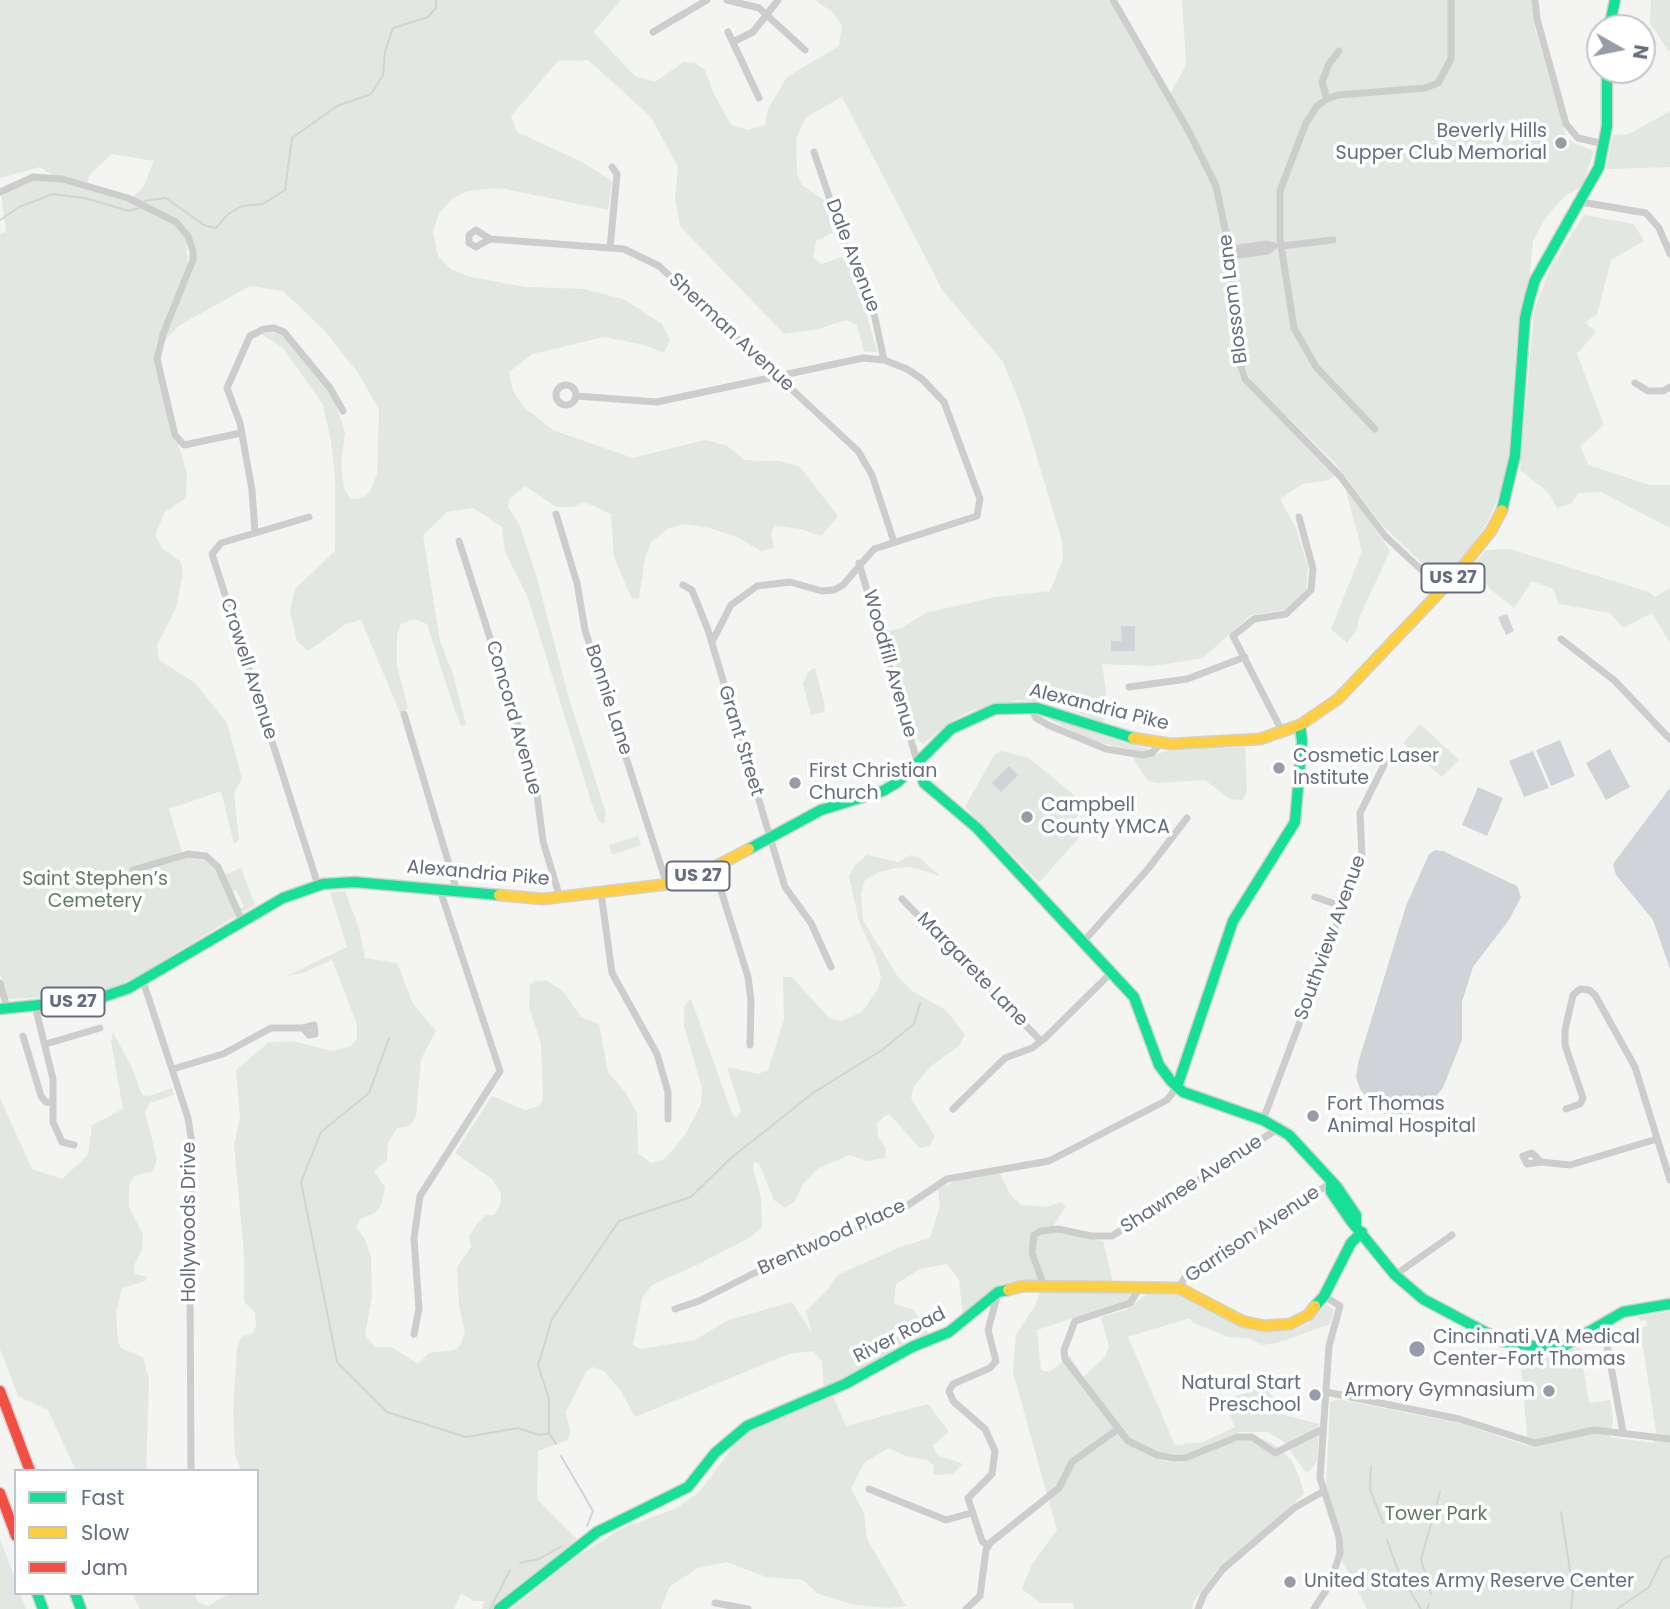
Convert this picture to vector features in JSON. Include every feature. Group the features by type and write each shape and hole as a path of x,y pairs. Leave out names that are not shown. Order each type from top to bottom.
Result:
{"main road":[{"name":"Alexandria Pike","path":"4,1008 97,999 143,981 293,893 318,885 354,881 533,899 686,882 830,806 883,791 909,774 946,734 963,722 995,709 1031,707 1161,743 1217,743 1259,738 1300,725 1338,699 1442,589 1481,545 1502,509 1515,456 1525,318 1530,297 1535,280 1599,167 1604,144 1606,84"},
{"path":"1177,1087 1206,1008 1233,921 1295,822 1302,741 1300,725"},
{"path":"918,764 924,783 977,828 1084,941 1139,1005 1159,1065 1177,1087 1189,1095 1264,1120 1301,1146 1331,1183 1331,1192 1351,1221 1395,1275 1423,1299 1495,1337 1516,1345 1564,1346 1623,1312 1670,1304"},
{"path":"1179,1288 1228,1315 1264,1326 1301,1320 1324,1296 1359,1228"},
{"name":"River Road","path":"499,1609 597,1532 688,1487 715,1453 747,1426 845,1384 912,1347 949,1332 998,1292 1015,1287 1044,1286 1179,1288"},
{"path":"0,1391 29,1469"},
{"path":"0,1493 14,1531"}],"street":[{"path":"653,32 708,0"},
{"path":"727,0 752,5 768,14 805,50"},
{"path":"733,42 753,32 778,0"},
{"name":"Blossom Lane","path":"1113,0 1188,130 1216,186 1229,252 1237,354 1245,379 1340,475 1385,536 1442,589"},
{"path":"1375,429 1305,351 1294,328 1281,246 1280,191 1306,123 1317,106 1327,99 1338,95 1425,88 1438,83 1451,59 1451,0"},
{"path":"1535,0 1537,19 1566,124 1578,138 1604,144"},
{"path":"728,32 759,98"},
{"path":"1327,99 1322,82 1329,64 1339,51"},
{"name":"Dale Avenue","path":"814,152 847,250 868,286 884,360"},
{"path":"610,248 617,174 612,167"},
{"path":"0,192 33,177 62,179 128,198 176,222 188,236 193,260 163,334 157,359 175,435 184,445 241,433"},
{"path":"1581,202 1606,204 1646,213 1659,228 1670,254"},
{"name":"Sherman Avenue","path":"490,239 610,248 639,254 659,266 864,459 894,542"},
{"path":"1281,246 1333,240"},
{"path":"255,533 253,497 241,433 228,391 228,381 250,336 264,329 279,330 298,345 333,391 343,411"},
{"path":"576,396 657,402 853,358 884,360 913,373 944,402 978,493 979,510 975,517 874,549 859,563 843,585 834,590 822,591 790,582 757,586 731,604 712,642"},
{"path":"1635,383 1648,391 1663,391 1670,387"},
{"name":"Bonnie Lane","path":"556,514 577,583 585,630 667,885"},
{"name":"Crowell Avenue","path":"309,517 216,546 212,560 318,885"},
{"path":"1282,732 1233,636 1254,619 1286,614 1311,590 1313,569 1299,517"},
{"name":"Concord Avenue","path":"459,541 535,779 543,841 560,898"},
{"name":"Woodfill Avenue","path":"859,563 918,764"},
{"name":"Grant Street","path":"683,585 692,590 712,642 785,887 811,923 831,967"},
{"path":"1561,639 1615,681 1670,739"},
{"path":"1129,687 1187,679 1245,657"},
{"path":"1031,707 1036,718 1048,725 1106,749 1143,755 1152,753 1161,743"},
{"path":"404,714 457,891"},
{"name":"Southview Avenue","path":"1264,1120 1362,857 1360,813 1388,757"},
{"path":"1084,941 1156,859 1187,818"},
{"path":"133,870 188,854 206,856 218,867 242,921"},
{"path":"713,868 748,977 751,1001 750,1045"},
{"path":"414,1334 419,1309 414,1234 420,1196 500,1071 440,890"},
{"path":"601,893 612,973 657,1054 668,1092 668,1119"},
{"path":"1315,897 1344,907"},
{"name":"Margarete Lane","path":"902,899 1041,1041"},
{"path":"953,1109 1004,1058 1041,1041 1112,972"},
{"name":"Hollywoods Drive","path":"143,981 188,1118 194,1155 190,1278 191,1469"},
{"path":"0,983 4,1008"},
{"path":"1566,1109 1580,1104 1583,1098 1565,1045 1565,1030 1573,995 1580,989 1589,990 1595,995 1635,1067 1670,1180"},
{"path":"35,1006 46,1044 53,1085 55,1131 63,1143 74,1145"},
{"path":"46,1044 100,1028"},
{"path":"173,1069 223,1054 271,1028 303,1028"},
{"path":"23,1036 43,1100 53,1103"},
{"path":"40,1089 53,1085"},
{"name":"Brentwood Place","path":"675,1309 702,1300 728,1284 768,1268 794,1253 896,1213 947,1179 1049,1161 1161,1104 1173,1095 1177,1087"},
{"name":"Shawnee Avenue","path":"1044,1286 1032,1253 1032,1238 1041,1231 1049,1229 1112,1236 1279,1128"},
{"path":"1541,1162 1570,1165 1657,1139"},
{"name":"Garrison Avenue","path":"1179,1288 1185,1277 1198,1268 1331,1183"},
{"path":"1395,1275 1452,1235"},
{"path":"1139,1289 1130,1303 1075,1321 1064,1343 1065,1359 1128,1441 1141,1449 1173,1458 1185,1458 1244,1437 1252,1437 1275,1452 1280,1451 1323,1429"},
{"path":"988,1546 982,1541 968,1498 992,1474 995,1451 985,1429 953,1401 948,1391 953,1384 985,1370 996,1361 988,1330 998,1292"},
{"path":"1314,1609 1333,1577 1339,1552 1339,1537 1322,1492 1323,1429 1331,1334 1340,1307 1324,1296"},
{"path":"1603,1323 1623,1432"},
{"path":"1326,1392 1460,1419 1535,1443 1585,1431 1623,1432 1670,1439"},
{"path":"967,1609 979,1605 988,1546 1059,1488 1072,1462 1118,1429"},
{"path":"869,1489 946,1520 971,1513"},
{"path":"1198,1609 1204,1594 1223,1569 1294,1508 1322,1492"},
{"path":"715,1603 748,1609"}],"green space":[{"path":"0,0 621,0 593,32 635,76 655,82 684,62 695,63 705,70 714,94 731,125 748,130 765,125 768,109 787,77 839,46 842,25 832,12 815,0 1109,0 1167,99 1186,65 1182,0 1533,0 1534,24 1566,136 1573,143 1594,151 1582,186 1565,196 1546,217 1533,241 1530,273 1518,321 1508,458 1500,493 1487,522 1465,556 1439,579 1383,526 1335,463 1251,381 1245,367 1238,330 1231,335 1240,377 1336,475 1329,480 1303,484 1280,499 1296,528 1308,568 1306,590 1285,610 1251,615 1203,658 1153,666 1102,664 1106,691 1103,722 1056,704 1019,700 973,710 953,720 923,744 918,740 886,631 900,629 926,613 995,597 1050,591 1063,559 1062,541 1023,411 1003,362 943,291 842,97 806,117 796,139 797,174 802,185 824,200 833,233 816,241 813,258 822,264 842,257 857,278 877,352 864,351 857,325 846,320 818,329 784,334 680,226 675,198 678,167 651,117 588,60 558,61 511,116 517,132 582,162 612,181 608,210 500,188 468,191 452,199 439,213 433,232 438,256 451,269 470,277 526,287 584,289 623,299 662,324 670,340 664,353 644,345 604,337 532,354 509,372 513,391 524,407 553,430 633,458 705,440 726,445 745,460 780,461 800,467 838,516 821,536 801,529 775,526 771,534 774,548 761,551 737,537 710,528 685,524 669,528 651,542 645,558 639,598 632,599 614,557 611,514 584,502 573,507 556,507 525,486 510,498 508,507 520,526 537,578 570,702 606,813 604,824 599,822 592,804 527,595 505,552 502,527 473,508 447,512 423,535 440,641 453,674 466,725 461,726 427,624 414,619 401,624 397,635 397,666 408,708 400,713 361,620 346,624 308,651 297,641 290,612 295,589 335,551 335,477 331,441 323,405 283,348 261,334 280,334 298,350 332,395 345,432 341,464 344,489 351,499 362,498 370,492 377,474 379,409 358,373 324,330 283,291 250,286 180,325 163,342 194,266 196,250 190,235 175,217 132,198 144,186 154,161 112,154 90,174 87,183 54,176 40,167 0,178"},
{"path":"1651,0 1670,0 1670,53 1656,32 1656,14 1650,14"},
{"path":"1670,111 1670,167 1606,169 1613,135 1629,134"},
{"name":"Saint Stephen’s Cemetery","path":"37,179 57,181 124,200 176,226 186,239 188,263 156,344 154,362 187,474 186,498 165,512 155,535 162,548 181,562 183,573 176,608 157,645 159,660 195,683 227,723 242,779 234,792 239,840 234,844 221,791 169,809 183,856 199,855 209,861 219,873 236,916 136,977 108,989 67,996 8,999 0,973 0,234 6,231 1,194"},
{"path":"1584,215 1634,224 1644,241 1611,260 1597,315 1585,322 1596,332 1577,354 1604,425 1580,446 1588,465 1649,485 1670,485 1670,528 1601,492 1578,493 1572,503 1557,508 1549,493 1520,470 1534,311 1551,267"},
{"path":"1344,484 1390,551 1359,618 1357,629 1347,643 1331,629 1362,551"},
{"path":"1510,549 1649,592 1655,597 1670,588 1670,644 1652,613 1623,628 1610,613 1559,604 1553,589 1532,581 1514,608 1490,589 1474,565 1486,550"},
{"path":"815,668 825,706 824,712 811,715 803,684 808,672"},
{"path":"1041,715 1154,750 1150,753 1091,741"},
{"path":"1420,724 1459,760 1442,777 1403,743"},
{"path":"1245,747 1247,792 1242,800 1230,799 1205,780 1157,783 1147,780 1133,758 1146,758 1166,751"},
{"name":"Campbell County YMCA","path":"1001,751 1029,758 1086,805 1072,825 1080,837 1039,882 965,807 995,754"},
{"path":"638,836 641,845 612,855 609,845"},
{"path":"867,855 898,862 911,855 921,859 940,876 912,867 896,868 879,872 865,880 861,893 863,920 898,977 912,991 946,1010 965,1035 959,1046 931,1066 914,1086 911,1099 935,1136 929,1146 920,1148 889,1114 877,1124 878,1136 886,1148 885,1158 867,1161 849,1155 817,1169 803,1184 795,1201 785,1208 774,1200 759,1163 754,1162 753,1168 761,1198 762,1227 751,1237 652,1285 642,1298 633,1345 640,1349 695,1340 728,1320 792,1302 812,1333 806,1311 828,1289 837,1275 903,1246 930,1238 940,1206 938,1189 958,1180 1000,1173 1010,1194 1021,1205 1046,1207 1061,1202 1066,1207 1053,1226 1032,1231 1037,1235 1054,1232 1103,1241 1114,1286 1016,1283 1003,1286 982,1298 963,1317 959,1280 947,1264 920,1269 896,1284 894,1304 914,1310 929,1335 824,1389 822,1361 813,1351 789,1354 635,1417 621,1391 604,1371 593,1367 586,1372 566,1412 570,1432 568,1440 538,1451 537,1499 579,1541 493,1609 482,1609 484,1601 474,1601 461,1593 454,1609 140,1609 133,1595 195,1595 198,1602 208,1606 227,1595 259,1595 259,1469 240,1469 235,1454 233,1410 237,1349 241,1337 253,1333 256,1326 255,1312 244,1302 244,1254 234,1145 240,1118 236,1070 268,1043 292,1041 333,1051 351,1046 357,1039 357,1024 332,960 303,973 286,976 347,947 330,892 345,891 359,928 365,958 397,963 413,1004 436,1031 421,1059 416,1116 410,1126 397,1128 388,1143 387,1160 374,1171 385,1187 381,1205 375,1213 360,1219 356,1228 365,1239 371,1257 372,1296 365,1335 375,1347 391,1347 418,1364 429,1353 455,1350 461,1344 465,1332 459,1306 457,1267 471,1247 469,1236 476,1225 486,1215 494,1215 501,1203 501,1193 492,1179 455,1153 492,1096 525,1110 539,1106 543,1100 541,1044 529,1006 530,985 535,980 547,981 563,991 581,1017 599,1024 608,1072 626,1093 637,1113 638,1153 651,1163 665,1159 685,1135 701,1105 702,1088 684,1026 684,1007 691,999 733,1116 738,1117 741,1111 727,1067 758,1074 768,1070 784,1020 783,977 792,977 829,1018 841,1021 862,1012 878,989 881,977 859,921 849,876 855,865"},
{"path":"241,868 255,905 243,912 240,909 244,906 236,890 231,892 225,875"},
{"path":"113,1032 132,1068 142,1095 150,1096 172,1088 174,1095 150,1103 145,1112 157,1159 153,1171 134,1176 129,1186 129,1207 143,1235 142,1250 134,1265 135,1274 147,1277 145,1281 122,1288 116,1313 118,1342 121,1348 143,1357 149,1379 146,1469 75,1469 48,1410 18,1396 0,1349 0,1098 32,1169 62,1179 88,1155 92,1125 123,1109 111,1041"},
{"path":"1041,1290 1129,1294 1131,1299 1037,1330 1041,1370 1049,1372 1070,1356 1083,1377 1105,1357 1109,1347 1101,1317 1125,1310 1152,1291 1185,1294 1254,1331 1293,1330 1308,1324 1326,1304 1334,1310 1330,1324 1277,1343 1262,1345 1248,1338 1228,1337 1192,1322 1190,1318 1128,1337 1175,1445 1203,1442 1235,1427 1224,1401 1265,1385 1284,1415 1319,1424 1317,1461 1309,1472 1305,1471 1283,1441 1268,1432 1240,1432 1185,1454 1155,1453 1140,1445 1135,1449 1164,1461 1182,1463 1234,1442 1249,1438 1263,1439 1277,1446 1292,1461 1301,1482 1304,1494 1215,1572 1194,1601 1192,1609 1074,1609 1073,1603 1041,1603 1022,1589 1032,1564 1057,1530 1013,1372 1016,1334 1034,1308"},
{"name":"Tower Park","path":"1670,1311 1670,1609 1367,1609 1342,1560 1343,1537 1326,1488 1330,1402 1338,1399 1462,1424 1528,1446 1520,1355 1556,1355 1580,1347 1589,1403 1610,1400 1613,1420 1610,1437 1654,1443 1656,1431 1640,1328 1647,1326 1646,1320 1641,1321 1638,1317"},
{"path":"832,1394 846,1426 928,1404 949,1432 933,1445 937,1455 963,1464 953,1474 934,1475 933,1465 927,1460 906,1456 888,1448 864,1463 851,1489 864,1513 867,1539 906,1606 889,1608 854,1605 817,1593 803,1580 766,1577 727,1562 698,1568 669,1587 661,1609 511,1609 573,1559 623,1528 677,1508 700,1491 745,1431"},
{"path":"0,1539 14,1576 14,1595 21,1595 26,1609 0,1609"}],"shaded area":[{"path":"1507,614 1514,631 1506,635 1498,617"},
{"path":"1121,626 1135,626 1135,651 1111,651 1111,641 1122,641"},
{"path":"1560,740 1575,776 1551,786 1536,750"},
{"path":"1610,749 1630,787 1606,800 1586,763"},
{"path":"1533,751 1549,788 1524,797 1509,761"},
{"path":"1009,766 1018,775 1001,792 992,783"},
{"path":"1478,787 1503,798 1487,836 1462,825"},
{"path":"1670,788 1670,969 1653,920 1616,875 1613,864"},
{"path":"1435,850 1443,851 1517,886 1521,897 1509,920 1473,967 1462,1002 1462,1040 1443,1088 1427,1107 1412,1114 1384,1114 1375,1108 1360,1089 1356,1077 1358,1063 1406,906 1429,854"}],"waterway":[{"path":"145,201 166,198 204,225 216,228 228,214 242,206 263,204 285,190 292,138 337,106 371,94 383,75 385,52 393,28 428,17 436,8 436,0"},
{"path":"0,220 19,207 53,194 85,198 129,211 139,208"},
{"path":"549,1433 549,1399 538,1365 552,1319 619,1221 691,1197 731,1158 813,1093 882,1050 914,1024 920,1003"},
{"path":"389,1038 369,1093 321,1132 301,1182 337,1362 387,1412 466,1437 518,1428 539,1435 549,1433 556,1444"},
{"path":"561,1456 593,1511 587,1526"},
{"path":"1371,1466 1370,1489 1383,1523"},
{"path":"1431,1594 1421,1559 1440,1492"},
{"path":"1561,1512 1573,1590 1571,1609"},
{"path":"1387,1540 1399,1573 1421,1609"},
{"path":"520,1563 539,1559 562,1546"},
{"path":"1617,1609 1649,1587 1662,1560 1670,1555"},
{"path":"490,1609 510,1570"},
{"path":"1427,1609 1429,1604"}],"traffic: fast":[{"path":"1612,14 1615,0"},
{"path":"1502,510 1515,456 1525,318 1530,297 1535,280 1599,167 1607,126 1607,84"},
{"path":"749,849 821,810 883,791 898,782 951,729 995,709 1037,708 1133,738"},
{"path":"1177,1087 1233,921 1295,822 1302,741 1300,725"},
{"path":"918,764 924,783 977,828 1134,997 1159,1065 1171,1081 1183,1092 1263,1120 1289,1135 1337,1187 1356,1215 1356,1224"},
{"path":"0,1009 97,999 129,988 283,898 323,884 354,882 499,895"},
{"path":"1331,1183 1331,1192 1351,1221 1395,1275 1423,1299 1502,1341 1546,1348 1564,1346 1623,1312 1670,1304"},
{"path":"1315,1306 1324,1296 1351,1243 1362,1232"},
{"path":"499,1609 597,1532 688,1487 715,1453 747,1426 845,1384 912,1347 949,1332 998,1292 1008,1290"},
{"path":"38,1595 43,1609"},
{"path":"76,1595 81,1609"}],"traffic: slow":[{"path":"1133,738 1171,744 1260,739 1300,725 1338,699 1455,576 1491,531 1502,510"},
{"path":"499,895 543,899 686,882 749,849"},
{"path":"1008,1290 1023,1286 1179,1288 1242,1321 1264,1326 1290,1324 1308,1315 1315,1306"}],"traffic: jam":[{"path":"0,1391 29,1469"},
{"path":"0,1493 14,1531"}],"place":[{"name":"Beverly Hills Supper Club Memorial","path":"1561,143"},
{"name":"Cosmetic Laser Institute","path":"1279,768"},
{"name":"First Christian Church","path":"795,783"},
{"name":"Campbell County YMCA","path":"1027,817"},
{"name":"Fort Thomas Animal Hospital","path":"1313,1116"},
{"name":"Cincinnati VA Medical Center-Fort Thomas","path":"1417,1349"},
{"name":"Armory Gymnasium","path":"1549,1391"},
{"name":"Natural Start Preschool","path":"1315,1395"},
{"name":"United States Army Reserve Center","path":"1290,1582"}]}
